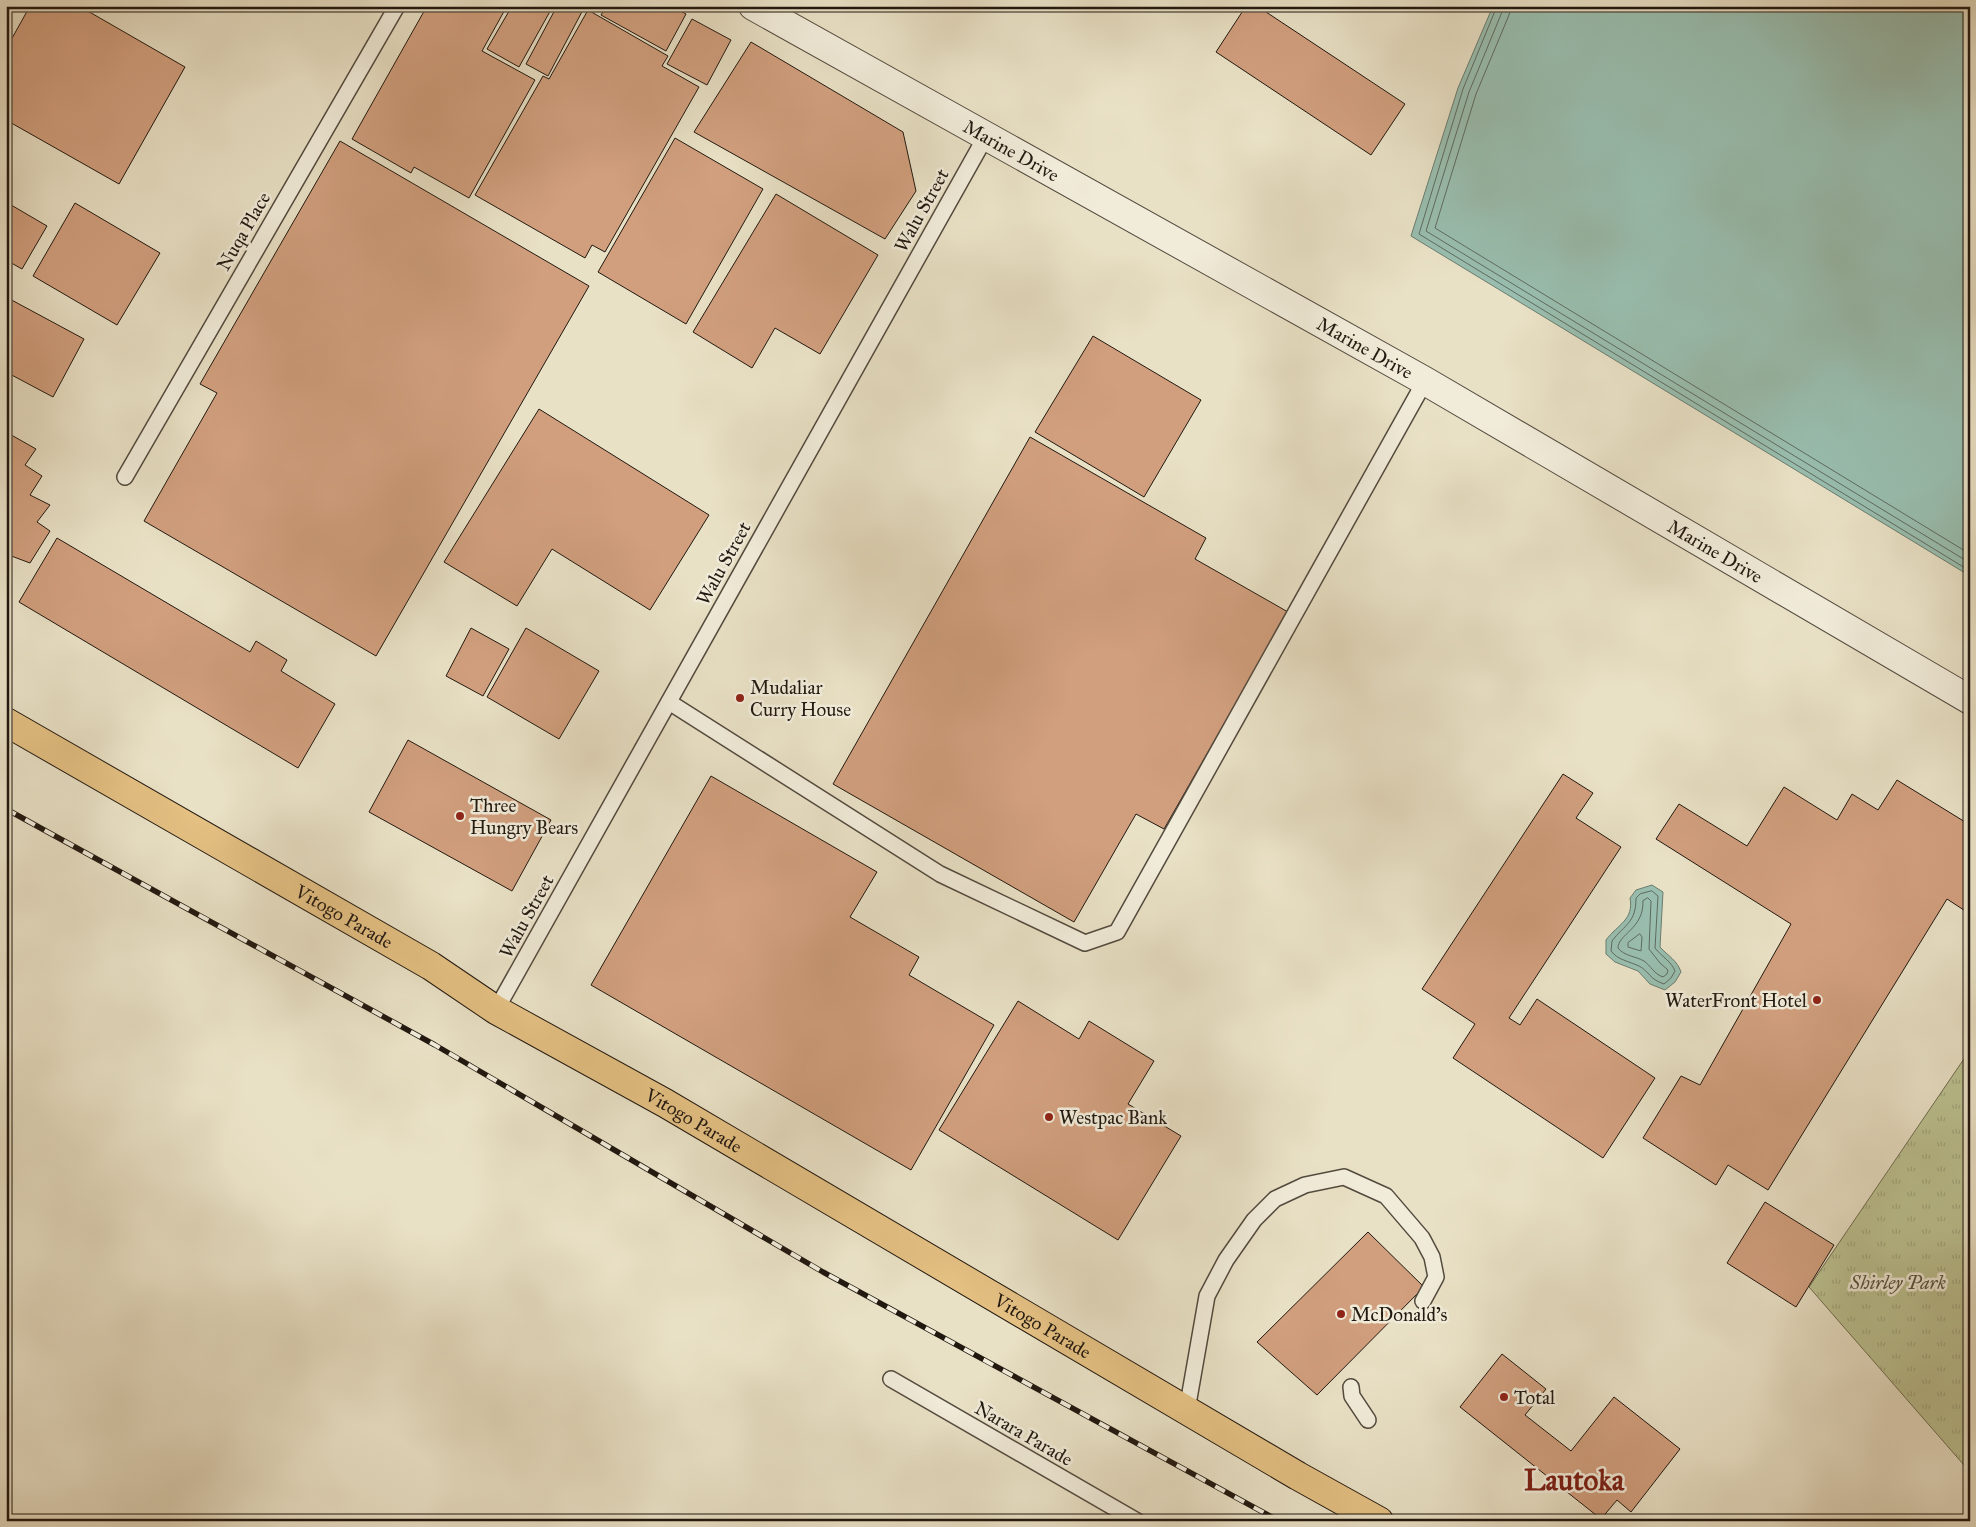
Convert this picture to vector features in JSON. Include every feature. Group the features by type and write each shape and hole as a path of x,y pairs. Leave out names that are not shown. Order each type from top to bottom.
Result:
{"main road":[{"name":"Vitogo Parade","path":"6,722 431,966 496,1010 665,1103 1298,1476 1379,1521"}],"street":[{"name":"Marine Drive","path":"754,6 1425,380 1970,700"}],"lane":[{"name":"Nuqa Place","path":"124,477 397,6"},
{"name":"Walu Street","path":"496,1010 986,136"},
{"path":"669,702 940,874 1085,943 1117,932 1425,380"},
{"path":"1188,1410 1208,1296 1226,1260 1254,1220 1275,1199 1305,1184 1344,1177 1386,1196 1422,1238 1432,1257 1436,1277 1423,1301"},
{"name":"Narara Parade","path":"891,1379 1137,1521"},
{"path":"1351,1387 1352,1396 1368,1420"}],"green space":[{"name":"Shirley Park","path":"1970,1050 1970,1472 1809,1287"}],"water":[{"path":"1493,6 1970,6 1970,576 1411,236 1458,88"},
{"path":"1652,885 1663,892 1660,947 1675,961 1681,972 1675,982 1665,990 1650,984 1638,971 1615,962 1606,954 1606,940 1630,912 1630,898 1636,890"}],"building":[{"path":"30,6 79,6 185,67 119,184 6,120 6,49"},
{"path":"427,6 507,6 482,51 535,80 469,198 414,167 411,173 352,139"},
{"path":"512,6 553,6 519,67 487,49"},
{"path":"557,6 585,6 548,76 526,64"},
{"path":"606,6 672,6 686,14 666,51 601,15"},
{"path":"1246,6 1257,6 1405,104 1371,155 1216,52"},
{"path":"588,10 668,56 662,66 699,87 605,252 592,245 585,258 475,195 543,76 549,79"},
{"path":"692,19 731,40 707,85 667,64"},
{"path":"751,42 903,132 916,191 885,239 694,132"},
{"path":"675,138 763,189 686,324 598,272"},
{"path":"340,141 589,286 376,656 144,521 217,393 200,384"},
{"path":"776,194 878,255 820,354 775,328 752,368 693,332"},
{"path":"6,202 47,226 22,269 6,260"},
{"path":"75,203 160,253 117,325 33,276"},
{"path":"6,297 84,339 53,397 6,372"},
{"path":"1093,336 1201,400 1144,497 1035,432"},
{"path":"539,409 709,515 650,610 552,549 517,606 444,562"},
{"path":"6,432 36,449 25,465 42,476 30,495 50,505 37,522 50,531 30,563 6,554"},
{"path":"1030,437 1206,538 1195,559 1288,612 1164,829 1136,814 1074,922 833,784"},
{"path":"57,538 250,652 256,641 287,660 281,671 335,704 298,768 19,602"},
{"path":"471,628 509,649 483,696 446,676"},
{"path":"526,628 599,671 559,739 487,697"},
{"name":"Three Hungry Bears","path":"408,740 551,820 512,891 369,812"},
{"path":"1563,774 1593,793 1576,818 1621,847 1509,1018 1520,1025 1537,999 1655,1078 1603,1158 1453,1058 1475,1024 1422,989"},
{"path":"711,776 877,872 850,917 919,957 909,975 994,1025 911,1170 591,985"},
{"name":"WaterFront Hotel","path":"1897,780 1970,825 1970,914 1947,899 1768,1190 1728,1165 1716,1185 1643,1138 1681,1076 1700,1085 1791,924 1656,839 1679,804 1747,846 1784,787 1837,820 1852,794 1878,810"},
{"name":"Westpac Bank","path":"1018,1001 1079,1039 1089,1021 1154,1061 1128,1104 1181,1136 1118,1240 939,1130"},
{"path":"1765,1202 1834,1245 1796,1307 1727,1263"},
{"name":"McDonald's","path":"1368,1232 1424,1287 1317,1395 1257,1342"},
{"path":"1502,1354 1546,1389 1525,1415 1571,1451 1614,1397 1680,1449 1631,1512 1617,1500 1601,1519 1460,1407"}],"railway":[{"path":"6,809 435,1045 823,1272 1279,1521"}],"place":[{"name":"Mudaliar Curry House","path":"740,698"},
{"name":"Three Hungry Bears","path":"460,816"},
{"name":"WaterFront Hotel","path":"1817,1000"},
{"name":"Westpac Bank","path":"1049,1117"},
{"name":"McDonald's","path":"1341,1314"},
{"name":"Total","path":"1504,1397"}],"district":[{"name":"Lautoka","path":"1574,1480"}]}
